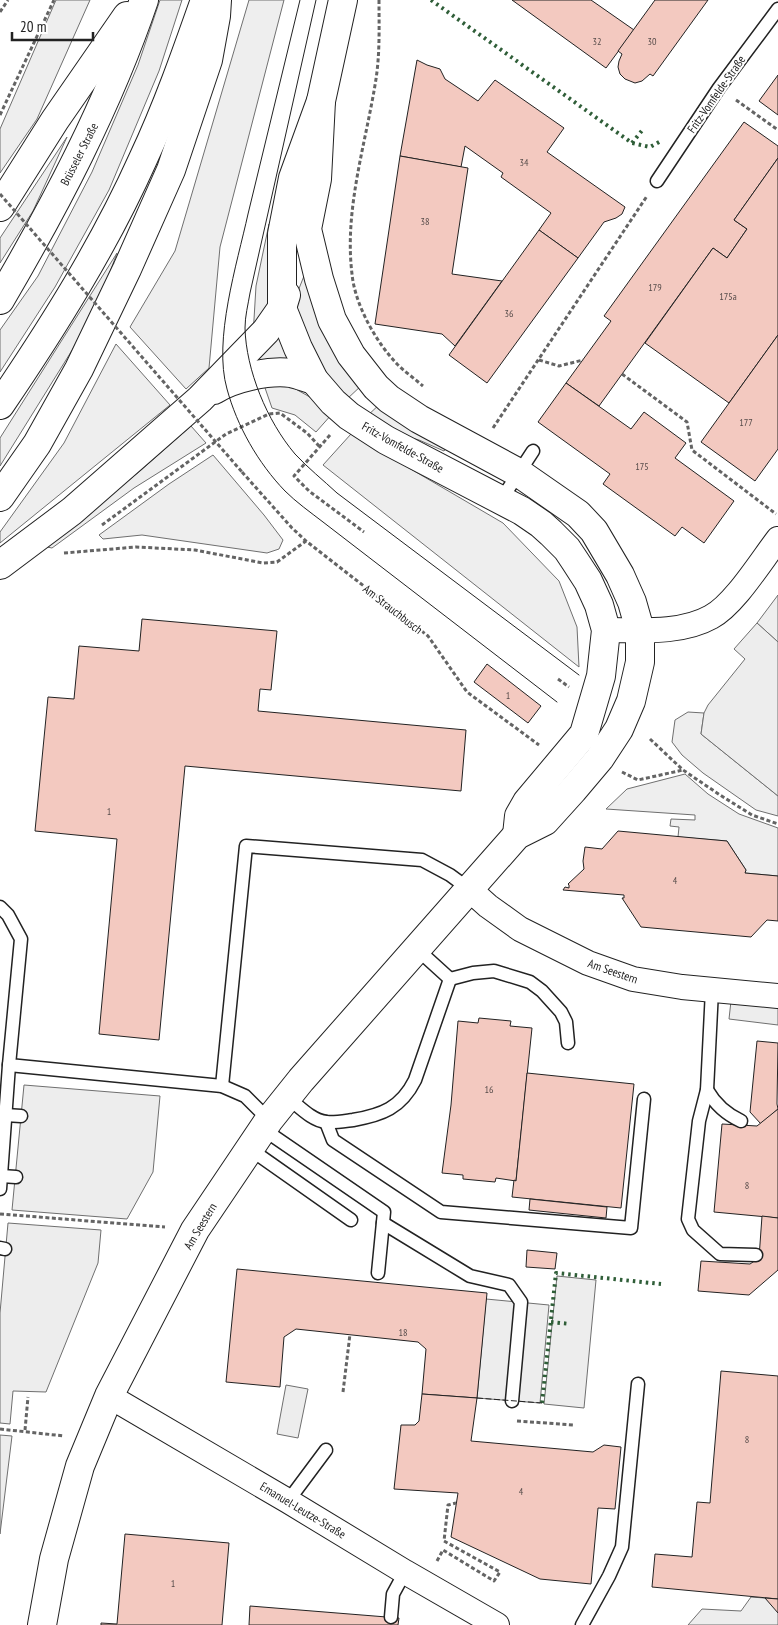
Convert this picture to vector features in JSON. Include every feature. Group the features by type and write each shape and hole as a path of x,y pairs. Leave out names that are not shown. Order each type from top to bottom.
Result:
{"main road":[{"path":"0,207 55,120 138,0"},
{"name":"Brüsseler Straße","path":"0,300 47,219 97,119 134,30 144,0"},
{"path":"0,405 43,342 95,255 143,160 176,80 205,0"},
{"path":"0,497 37,444 79,368 127,269 171,170 208,60 217,0"},
{"name":"Fritz-Vomfelde-Straße","path":"343,0 321,102 293,178 282,234 282,308 298,348 314,380 333,402 349,416 386,440 522,511 541,524 567,549 588,581 599,605 606,630"},
{"name":"Fritz-Vomfelde-Straße","path":"321,102 317,179 307,229 332,320 351,355 376,387 389,399 419,419 526,462 594,531 620,575 632,602 640,630"},
{"path":"0,564 72,511 200,399 266,331 282,308 296,269 307,229"},
{"path":"200,399 236,379 272,373 290,373 314,380"},
{"path":"517,835 519,816 527,802 584,734 601,676 606,630"},
{"name":"Am Seestern","path":"42,1625 54,1559 80,1466 90,1440 109,1396 195,1230 287,1097 517,835 545,821 600,758 619,729 631,701 640,662 640,630"}],"street":[{"path":"606,630 661,630 678,628 710,618 722,610 734,597 778,539"},
{"name":"Am Seestern","path":"469,889 488,906 520,929 588,963 633,979 682,987 778,996"},
{"name":"Emanuel-Leutze-Straße","path":"109,1396 497,1625"}],"lane":[{"name":"Fritz-Vomfelde-Straße","path":"657,181 719,88 778,9"},
{"path":"501,500 526,462"},
{"path":"222,1086 246,846 422,860 450,875 469,889"},
{"path":"0,908 8,915 20,939 0,1182 16,1177"},
{"path":"417,950 450,979"},
{"path":"450,979 473,973 494,972 530,982 561,1012 566,1022 568,1043"},
{"path":"287,1097 312,1117 326,1122 346,1121 373,1116 399,1103 408,1093 415,1080 450,979"},
{"path":"712,990 706,1090 699,1121 688,1219 693,1230 720,1254 756,1255"},
{"path":"10,1065 222,1086 245,1096 261,1133 351,1220"},
{"path":"706,1090 711,1099 728,1116 741,1121"},
{"path":"326,1122 333,1140 441,1212 631,1228 644,1099"},
{"path":"5,1114 21,1116"},
{"path":"261,1133 384,1212 378,1273"},
{"path":"383,1223 470,1276 509,1285 521,1302 512,1401"},
{"path":"582,1625 609,1576 622,1547 638,1384"},
{"path":"288,1501 326,1450"},
{"path":"391,1618 393,1594 405,1572"}],"path":[{"path":"0,12 8,0"},
{"path":"0,115 54,0"},
{"path":"379,0 376,79 354,193 350,251 352,276 357,298 370,328 398,365 425,388"},
{"path":"719,88 778,130"},
{"path":"485,423 494,428 657,181"},
{"name":"Am Strauchbusch","path":"0,194 292,528 428,636 467,692 546,750"},
{"path":"539,360 559,366 583,360"},
{"path":"622,374 687,422 692,450 778,516"},
{"path":"94,530 226,434 269,414 280,413 306,433 319,446 294,476 310,491 364,532"},
{"path":"71,547 63,553 136,547 195,550 264,563 277,562 306,541"},
{"path":"650,739 683,770 752,815 778,824"},
{"path":"624,774 638,780 683,770"},
{"path":"0,1214 195,1230"},
{"path":"343,1392 350,1334"},
{"path":"25,1430 28,1397"},
{"path":"512,1401 510,1421 574,1425"},
{"path":"0,1429 25,1430 90,1440"},
{"path":"426,1584 443,1550 448,1505 456,1503"},
{"path":"443,1550 494,1581 500,1572 444,1541"}],"shaded area":[{"path":"56,0 90,0 37,119 0,173 0,129"},
{"path":"160,0 182,0 159,71 109,190 55,287 0,372 0,330 38,276 92,172 138,65"},
{"path":"249,0 284,0 220,247 209,368 186,389 130,327 175,251"},
{"path":"67,137 33,211 0,263 0,238"},
{"path":"269,224 275,298 253,336 256,286"},
{"path":"117,253 94,315 0,466 0,438"},
{"path":"310,275 363,384 346,400 332,385 292,306 304,276"},
{"path":"279,330 295,363 257,363 253,356"},
{"path":"116,344 170,405 0,543 0,532 64,443"},
{"path":"264,385 292,387 317,401 332,414 316,432 295,415 272,408"},
{"path":"382,402 447,447 444,451 419,440 397,434 365,418"},
{"path":"191,426 206,443 134,488 52,548 47,547 140,471"},
{"path":"351,434 503,523 559,581 577,627 579,667 323,465"},
{"path":"213,455 283,540 279,549 267,553 142,535 103,539 99,535 169,484"},
{"path":"778,595 778,642 757,623"},
{"path":"757,623 778,642 778,796 701,734 704,713 708,705 745,659 734,649"},
{"path":"688,712 704,713 701,734 778,796 778,816 756,810 703,773 682,755 672,742 675,720"},
{"path":"685,774 708,794 739,814 778,828 778,876 745,873 746,870 727,841 678,837 679,827 670,826 671,819 695,820 695,815 606,809 627,789"},
{"path":"732,992 778,996 778,1025 729,1019"},
{"path":"24,1085 160,1096 153,1172 127,1219 12,1210"},
{"path":"8,1223 101,1230 98,1263 46,1392 13,1391 10,1424 0,1423 0,1313"},
{"path":"557,1276 596,1280 584,1408 544,1404"},
{"path":"486,1299 549,1305 540,1403 477,1398"},
{"path":"286,1385 308,1389 298,1438 277,1434"},
{"path":"0,1435 12,1436 0,1534"},
{"path":"751,1597 778,1599 778,1625 688,1625 702,1609 741,1611"}],"building":[{"path":"512,0 591,0 634,30 606,68"},
{"path":"655,0 708,0 653,76 650,74 642,81 635,83 625,79 620,74 618,67 622,54 618,51"},
{"path":"417,60 440,69 445,79 478,101 495,80 564,128 547,152 625,207 622,214 604,222 578,258 539,230 551,213 501,177 503,173 465,146 461,167 400,156"},
{"path":"778,75 778,115 759,101"},
{"path":"744,122 778,146 778,158 734,220 747,229 727,258 713,248 599,406 566,383 611,321 604,316"},
{"path":"400,156 468,168 452,274 502,281 455,346 442,334 375,324"},
{"path":"778,158 778,335 729,403 645,343 713,248 727,258 747,229 734,220"},
{"path":"539,230 578,258 487,383 449,355"},
{"path":"778,335 778,449 755,481 701,442"},
{"path":"566,383 631,429 644,412 686,443 675,458 734,501 704,543 682,527 675,536 603,484 610,474 538,422"},
{"path":"142,619 277,631 271,690 260,689 258,711 466,730 461,791 185,766 159,1040 99,1034 117,839 35,831 48,697 74,699 79,646 139,651"},
{"path":"487,664 541,706 528,723 474,682"},
{"path":"618,831 727,841 746,870 745,873 778,876 778,921 767,920 751,937 641,927 622,898 624,898 624,895 563,890 565,887 569,888 568,884 584,869 585,847 602,849"},
{"path":"479,1018 511,1021 510,1026 532,1028 516,1181 496,1178 495,1182 463,1179 463,1175 442,1173 451,1105 458,1021 478,1023"},
{"path":"757,1041 778,1043 778,1109 761,1124 750,1112"},
{"path":"527,1073 634,1084 621,1208 512,1197 514,1180 516,1181"},
{"path":"778,1109 778,1218 714,1212 722,1124 757,1126"},
{"path":"530,1199 607,1207 606,1218 529,1210"},
{"path":"762,1216 778,1218 778,1270 749,1295 698,1291 701,1261 750,1264 759,1258"},
{"path":"527,1250 557,1253 555,1269 526,1267"},
{"path":"237,1269 487,1293 477,1398 422,1394 426,1349 418,1342 296,1329 284,1337 280,1387 226,1382"},
{"path":"721,1371 778,1376 778,1599 652,1587 655,1554 692,1557 697,1502 710,1503"},
{"path":"422,1394 477,1398 471,1441 593,1452 604,1445 621,1447 615,1509 598,1508 591,1584 540,1579 451,1537 458,1493 394,1489 401,1425 415,1425 419,1421"},
{"path":"125,1534 229,1543 222,1625 101,1625 101,1623 117,1624"},
{"path":"765,1598 778,1599 778,1613"},
{"path":"250,1606 399,1618 398,1625 249,1625"}],"tram line":[{"path":"300,0 228,302 223,348 223,369 236,417 257,456 289,495 557,702"},
{"path":"316,0 246,315 246,344 249,361 260,394 267,411 295,454 337,493 579,675"}],"hedge":[{"path":"431,0 632,143 650,147 661,141"},
{"path":"632,143 644,128"},
{"path":"542,1403 556,1273 661,1284"},
{"path":"551,1322 570,1324"}],"fence":[{"path":"477,1398 542,1403"}]}
